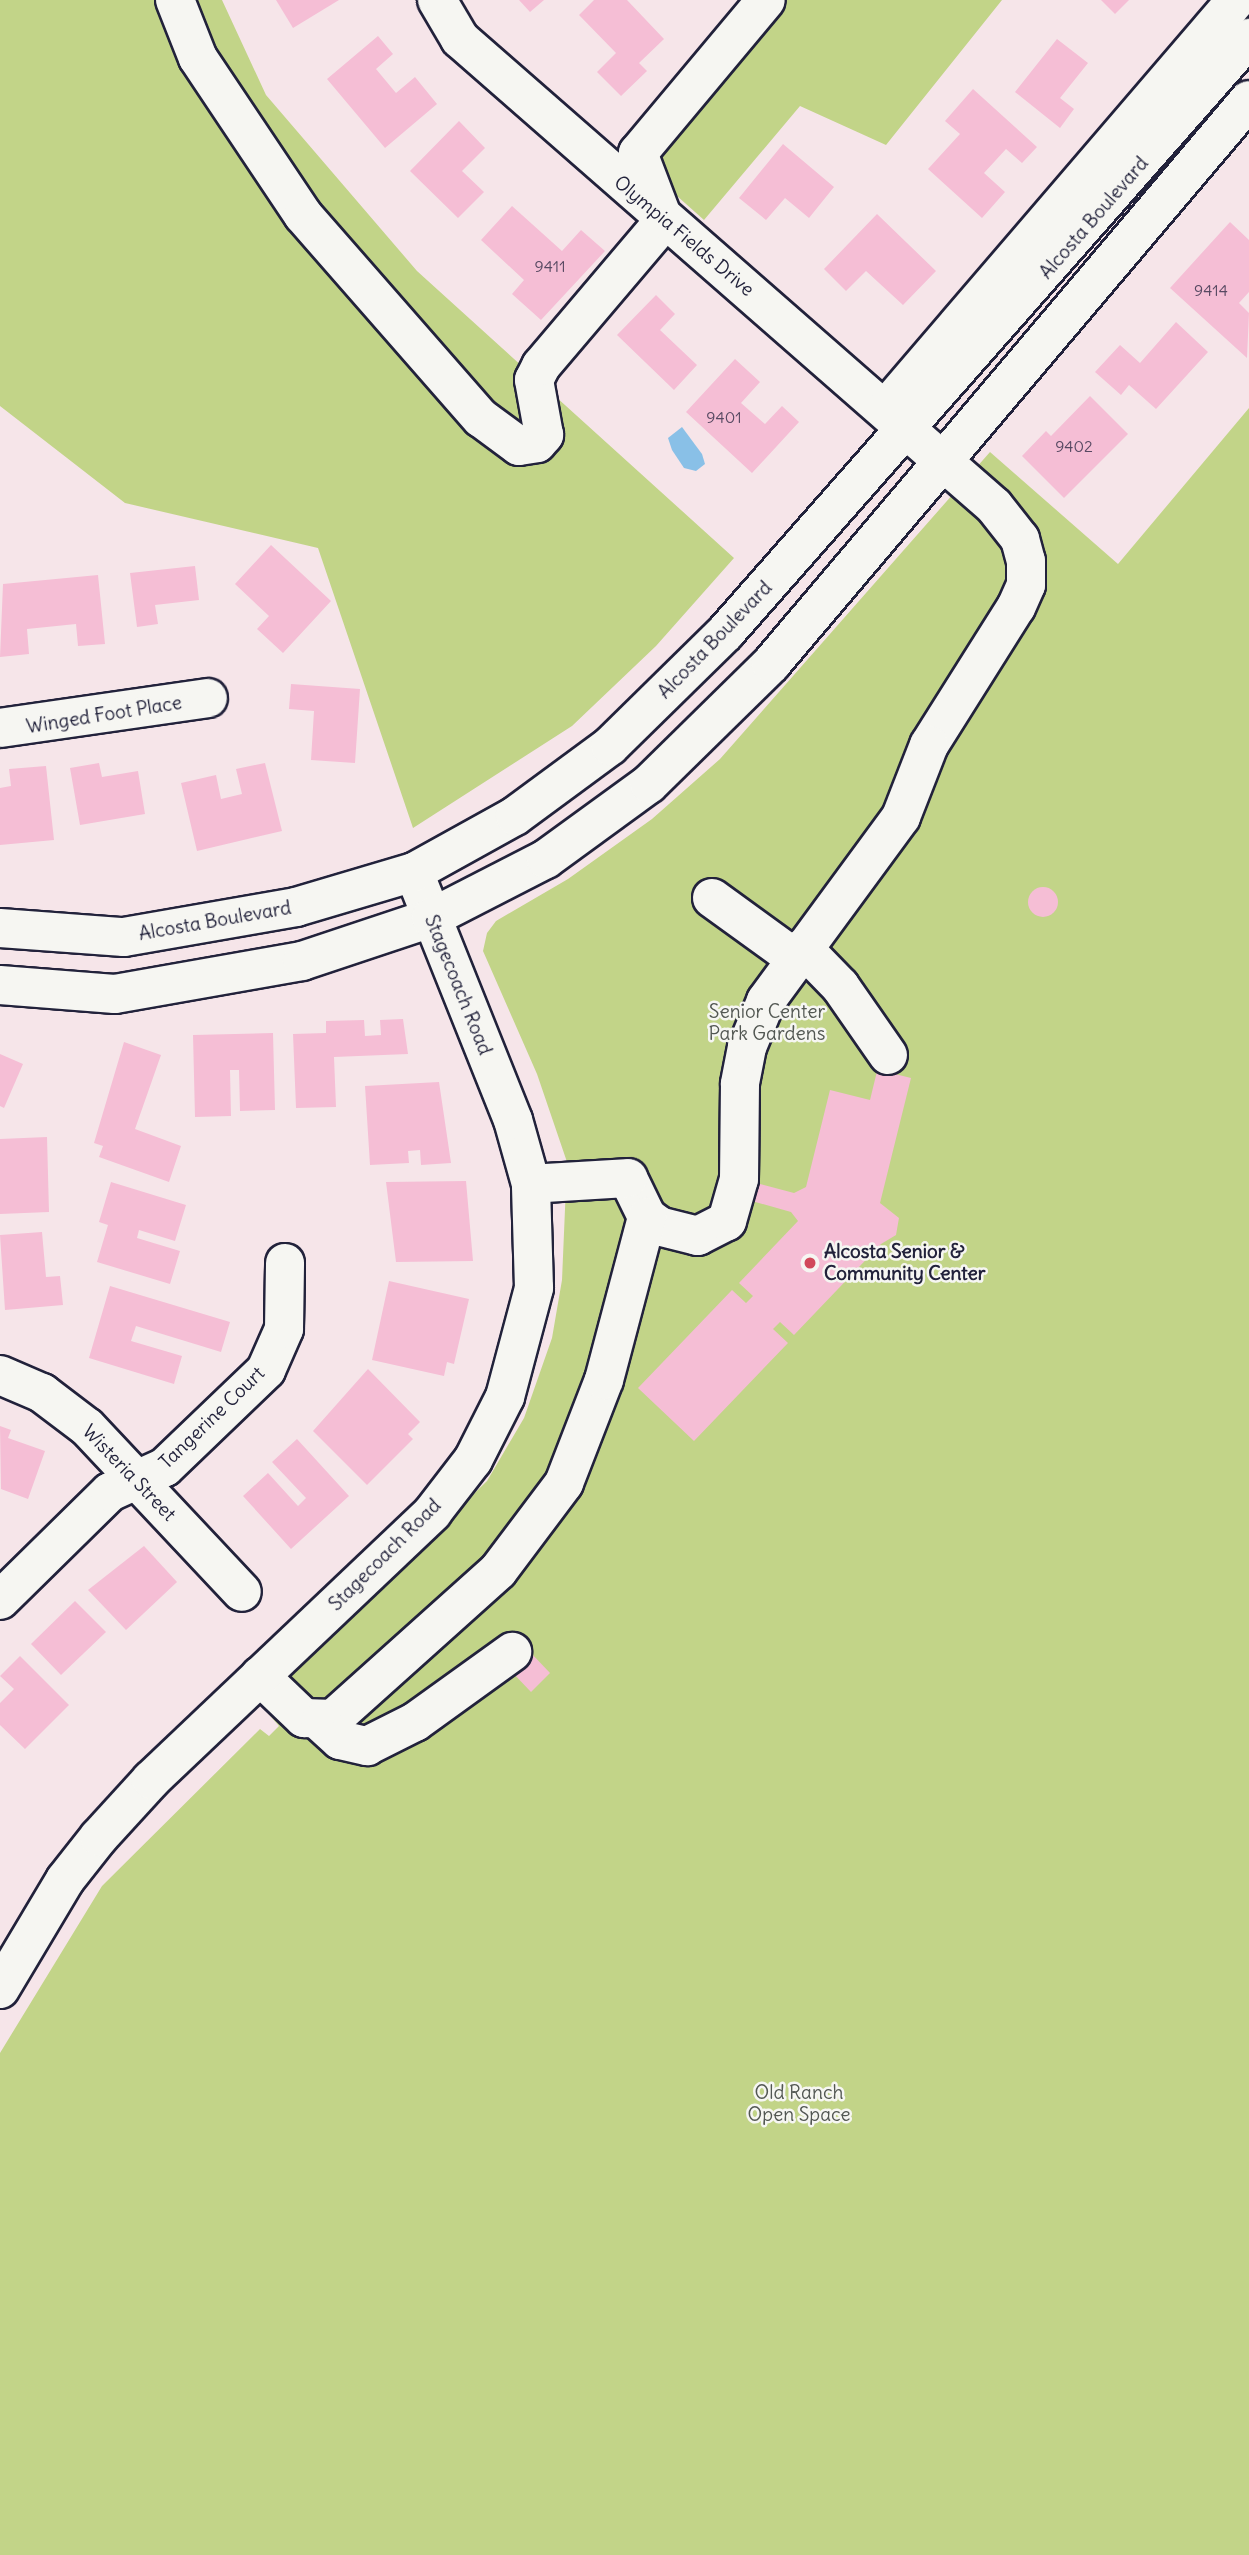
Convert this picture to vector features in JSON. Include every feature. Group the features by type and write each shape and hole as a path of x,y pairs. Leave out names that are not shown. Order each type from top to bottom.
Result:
{"street":[{"path":"175,0 198,58 303,215 481,418 519,446 537,443 544,435 534,380 541,366 664,221 638,153 766,0"},
{"name":"Olympia Fields Drive","path":"437,0 460,39 664,221 898,418 942,463 1011,523 1026,561 1026,585 929,745 901,817 766,1001 747,1047 740,1084 739,1179 727,1221 698,1236 677,1234 647,1217"},
{"name":"Alcosta Boulevard","path":"0,928 124,937 296,907 414,872 515,816 610,746 725,633 1236,0"},
{"name":"Alcosta Boulevard","path":"898,418 1249,38"},
{"path":"0,985 115,994 302,961 431,918 546,859 649,784 771,664 1249,100"},
{"name":"Winged Foot Place","path":"0,728 208,698"},
{"name":"Stagecoach Road","path":"0,1989 65,1880 99,1837 260,1676 432,1513 473,1460 505,1397 534,1288 531,1184 513,1119 414,872"},
{"path":"712,898 799,953 840,986 888,1055"},
{"path":"320,1722 333,1719 498,1571 564,1483 604,1380 647,1217 628,1178 531,1184"},
{"name":"Tangerine Court","path":"0,1600 110,1492 165,1467 266,1370 284,1328 285,1263"},
{"name":"Wisteria Street","path":"0,1375 42,1393 87,1427 242,1592"},
{"path":"260,1676 304,1718 320,1722 354,1746 375,1743 415,1722 512,1652"}],"green space":[{"path":"0,0 222,0 266,95 417,271 734,558 656,646 572,726 413,828 318,548 125,503 0,406"},
{"path":"741,0 1002,0 886,145 800,106 704,220 622,147"},
{"name":"Old Ranch Open Space","path":"1249,408 1249,2555 0,2555 0,2053 102,1886 260,1729 269,1736 279,1726 259,1703 487,1481 524,1418 552,1338 562,1280 567,1162 537,1074 483,951 487,933 496,921 568,879 652,819 720,759 990,452 1118,564"}],"water":[{"path":"682,427 702,454 705,464 696,471 684,468 672,450 668,438"}],"building":[{"path":"276,0 339,0 293,28"},
{"path":"519,0 544,0 530,12"},
{"path":"594,0 627,0 664,39 639,63 647,71 621,96 597,72 616,53 579,15"},
{"path":"1101,0 1129,0 1115,14"},
{"path":"378,36 393,54 376,69 396,93 415,77 437,104 385,148 327,79"},
{"path":"1057,39 1088,63 1060,98 1074,109 1060,128 1015,92"},
{"path":"973,89 1037,147 1022,163 1006,149 984,173 1005,192 982,218 928,169 960,134 945,121"},
{"path":"459,121 485,148 462,171 484,192 458,218 410,171"},
{"path":"783,144 834,187 809,218 785,198 766,220 739,198"},
{"path":"512,206 562,251 581,230 605,251 541,320 512,294 524,280 481,240"},
{"path":"877,214 936,271 903,305 866,271 846,291 824,269"},
{"path":"1230,222 1249,240 1249,292 1239,303 1249,313 1247,358 1170,288"},
{"path":"656,295 675,314 660,330 697,365 674,390 617,335"},
{"path":"1176,322 1208,352 1156,409 1129,385 1121,395 1095,372 1120,345 1140,363"},
{"path":"735,359 760,382 741,403 765,424 782,406 799,422 752,473 686,412"},
{"path":"1090,396 1128,434 1064,498 1022,456 1046,431 1051,436"},
{"path":"271,545 331,601 283,653 257,629 269,616 235,584"},
{"path":"195,566 199,600 155,605 158,624 137,627 130,573"},
{"path":"98,575 105,644 78,646 76,624 27,629 29,654 0,657 3,584"},
{"path":"291,684 360,689 355,763 311,760 314,711 289,709"},
{"path":"99,763 102,777 138,771 145,814 80,825 70,768"},
{"path":"265,763 282,831 197,851 181,783 216,775 221,799 242,794 236,769"},
{"path":"46,766 54,840 0,845 0,788 11,786 9,769"},
{"path":"1043,887 1054,891 1058,902 1054,913 1043,917 1032,913 1028,902 1032,891"},
{"path":"403,1019 408,1054 334,1057 336,1107 296,1108 293,1034 326,1033 326,1021 364,1020 365,1036 381,1035 380,1020"},
{"path":"273,1033 275,1110 240,1111 239,1070 230,1070 231,1116 195,1117 193,1035"},
{"path":"124,1042 161,1055 135,1129 181,1146 169,1182 99,1157 103,1146 94,1143"},
{"path":"0,1054 23,1064 4,1108 0,1106"},
{"name":"Alcosta Senior & Community Center","path":"880,1059 898,1063 895,1074 911,1078 880,1203 899,1218 896,1235 881,1244 794,1335 780,1322 773,1329 788,1343 694,1441 638,1388 732,1290 746,1303 753,1296 739,1283 798,1221 791,1212 752,1201 756,1183 794,1193 806,1187 830,1090 870,1100"},
{"path":"439,1082 451,1163 421,1165 420,1150 408,1151 409,1163 370,1165 365,1086"},
{"path":"47,1137 49,1212 0,1214 0,1139"},
{"path":"466,1181 473,1261 396,1262 386,1182"},
{"path":"111,1182 186,1205 175,1241 139,1230 137,1238 180,1251 170,1284 97,1262 108,1225 99,1222"},
{"path":"42,1232 46,1277 60,1276 63,1305 5,1310 0,1235"},
{"path":"389,1281 469,1299 454,1364 447,1362 444,1376 372,1360"},
{"path":"110,1286 230,1322 221,1352 136,1326 131,1341 182,1356 174,1384 89,1358"},
{"path":"368,1369 420,1422 408,1434 413,1439 367,1485 313,1431"},
{"path":"0,1426 11,1430 8,1438 45,1451 28,1499 1,1489"},
{"path":"297,1439 349,1496 291,1549 243,1496 268,1473 298,1506 306,1498 272,1462"},
{"path":"144,1546 177,1582 126,1630 88,1590"},
{"path":"75,1601 106,1632 61,1675 31,1644"},
{"path":"530,1652 550,1673 531,1692 511,1671"},
{"path":"20,1656 69,1705 25,1749 0,1725 0,1703 14,1689 0,1676"}],"place":[{"name":"Alcosta Senior & Community Center","path":"810,1263"}],"park label":[{"name":"Senior Center Park Gardens","path":"767,1023"}]}
